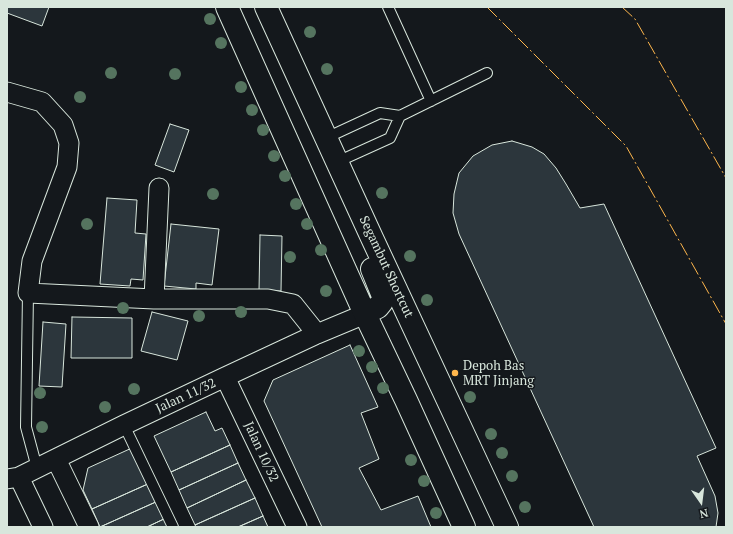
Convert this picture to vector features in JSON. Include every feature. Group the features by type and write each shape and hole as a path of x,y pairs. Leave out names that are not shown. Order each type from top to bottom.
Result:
{"main road":[{"path":"227,7 365,314 464,527"},
{"name":"Segambut Shortcut","path":"266,7 506,527"},
{"path":"339,166 352,220 383,296 382,302 378,308 365,314"}],"street":[{"path":"7,92 42,102 63,126 69,143 67,167 32,261 28,293 154,299 268,299 294,304 317,334"},
{"path":"154,299 158,188"},
{"name":"Jalan 11/32","path":"13,478 56,459 124,425 317,334 365,314"},
{"name":"Jalan 10/32","path":"225,377 297,527"},
{"path":"56,459 89,527"},
{"path":"13,478 43,527"}],"lane":[{"path":"388,7 432,100"},
{"path":"326,138 380,113 400,116 487,73"},
{"path":"339,166 390,138 400,116"},
{"path":"28,293 26,427 37,468"},
{"path":"124,425 173,527"}],"building":[{"path":"7,7 49,7 42,26 7,13"},
{"path":"170,124 189,130 174,172 155,165"},
{"path":"512,141 532,147 544,154 556,168 580,208 604,204 716,448 697,456 715,496 718,513 716,527 594,527 459,234 453,213 454,194 459,173 473,156 492,145"},
{"path":"107,198 137,200 135,233 146,234 143,280 131,279 130,286 100,284"},
{"path":"171,224 219,229 212,285 196,283 196,289 164,286"},
{"path":"260,235 282,236 281,291 259,291"},
{"path":"152,312 188,321 177,360 141,351"},
{"path":"72,317 132,318 132,358 71,358"},
{"path":"43,322 66,324 62,387 39,386"},
{"path":"350,345 378,407 361,413 379,459 359,468 381,510 418,496 431,527 322,527 264,401 273,380"},
{"path":"206,412 215,431 222,428 230,445 171,472 154,436"},
{"path":"230,445 238,463 179,490 171,472"},
{"path":"134,447 150,483 92,509 83,490 88,468"},
{"path":"238,463 246,480 187,508 179,490"},
{"path":"246,480 255,498 195,525 187,508"},
{"path":"150,483 158,501 100,527 92,509"},
{"path":"255,498 263,516 238,527 196,527 195,525"},
{"path":"158,501 166,518 147,527 100,527"},
{"path":"263,516 268,527 238,527"},
{"path":"166,518 170,527 147,527"}],"power":[{"path":"487,7 626,146 726,324"},
{"path":"622,7 635,19 726,178"}],"place":[{"name":"Depoh Bas MRT Jinjang","path":"455,373"}]}
